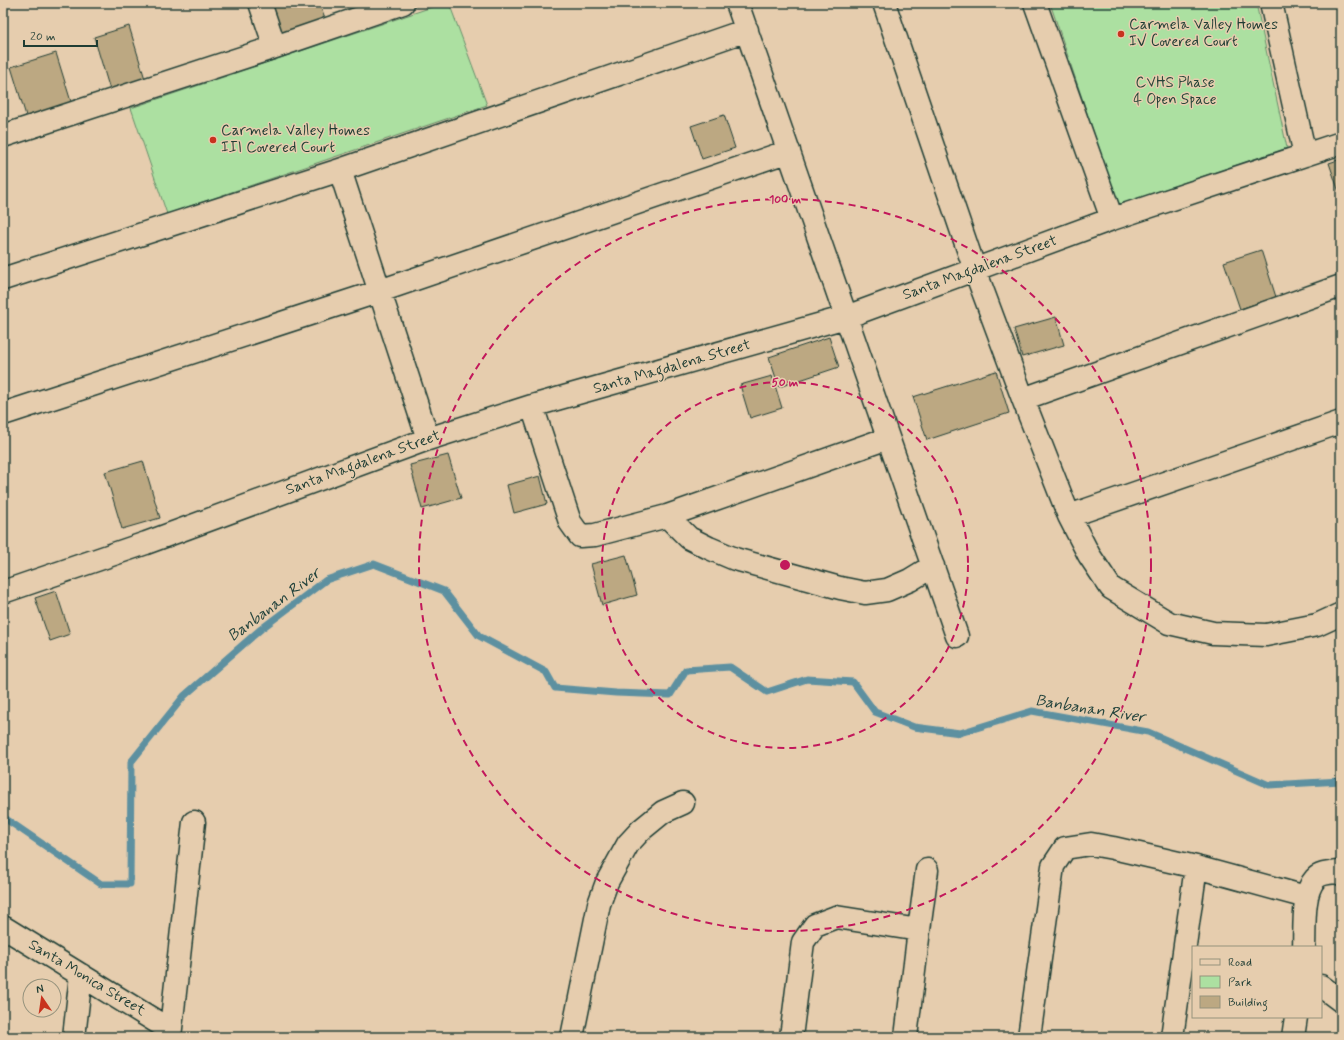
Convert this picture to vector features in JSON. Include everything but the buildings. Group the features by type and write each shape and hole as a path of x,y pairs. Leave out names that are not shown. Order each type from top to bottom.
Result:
{"street":[{"path":"260,3 275,47"},
{"path":"3,136 275,47 402,3"},
{"path":"738,3 957,636"},
{"path":"884,3 975,270 1023,399 1069,516 1089,555 1111,588 1169,623 1213,634 1266,635 1317,625 1341,614"},
{"path":"1035,3 1112,220"},
{"path":"1271,3 1305,155"},
{"path":"3,279 340,170 747,30"},
{"name":"Santa Magdalena Street","path":"3,592 146,543 428,439 532,406 846,317 1112,220 1341,143"},
{"path":"3,414 380,291 789,151"},
{"path":"340,170 428,439"},
{"path":"1023,399 1341,286"},
{"path":"532,406 570,522 580,536 595,535 667,516 888,438"},
{"path":"1069,516 1341,422"},
{"path":"667,516 689,538 709,548 736,559 840,588 865,592 887,590 910,580 933,566"},
{"path":"572,1037 599,904 607,882 628,844 641,830 663,812 682,803"},
{"path":"170,1033 194,822"},
{"path":"1029,1037 1052,866 1065,848 1091,844 1196,867 1306,897"},
{"path":"1172,1037 1196,867"},
{"path":"906,1037 927,870"},
{"path":"1304,946 1306,897 1315,879 1325,873 1338,872 1341,874"},
{"path":"791,1037 803,942 815,925 836,917 919,930"},
{"name":"Santa Monica Street","path":"3,927 81,975 170,1033"},
{"path":"74,1037 81,975"},
{"path":"1322,987 1341,1001"},
{"path":"1293,1037 1296,1018"}],"green space":[{"path":"444,3 449,3 487,105 167,214 131,108"},
{"name":"CVHS Phase 4 Open Space","path":"1050,3 1256,3 1287,148 1118,205"}],"waterway":[{"name":"Banbanan River","path":"3,817 101,884 130,884 131,762 184,696 261,629 326,580 374,564 444,591 479,636 546,672 555,688 616,693 670,695 686,670 730,667 767,692 807,679 853,682 875,712 914,727 960,733 1032,711 1148,732 1269,785 1341,781"}],"place":[{"name":"Carmela Valley Homes IV Covered Court","path":"1121,34"},
{"name":"Carmela Valley Homes III Covered Court","path":"213,140"}]}
